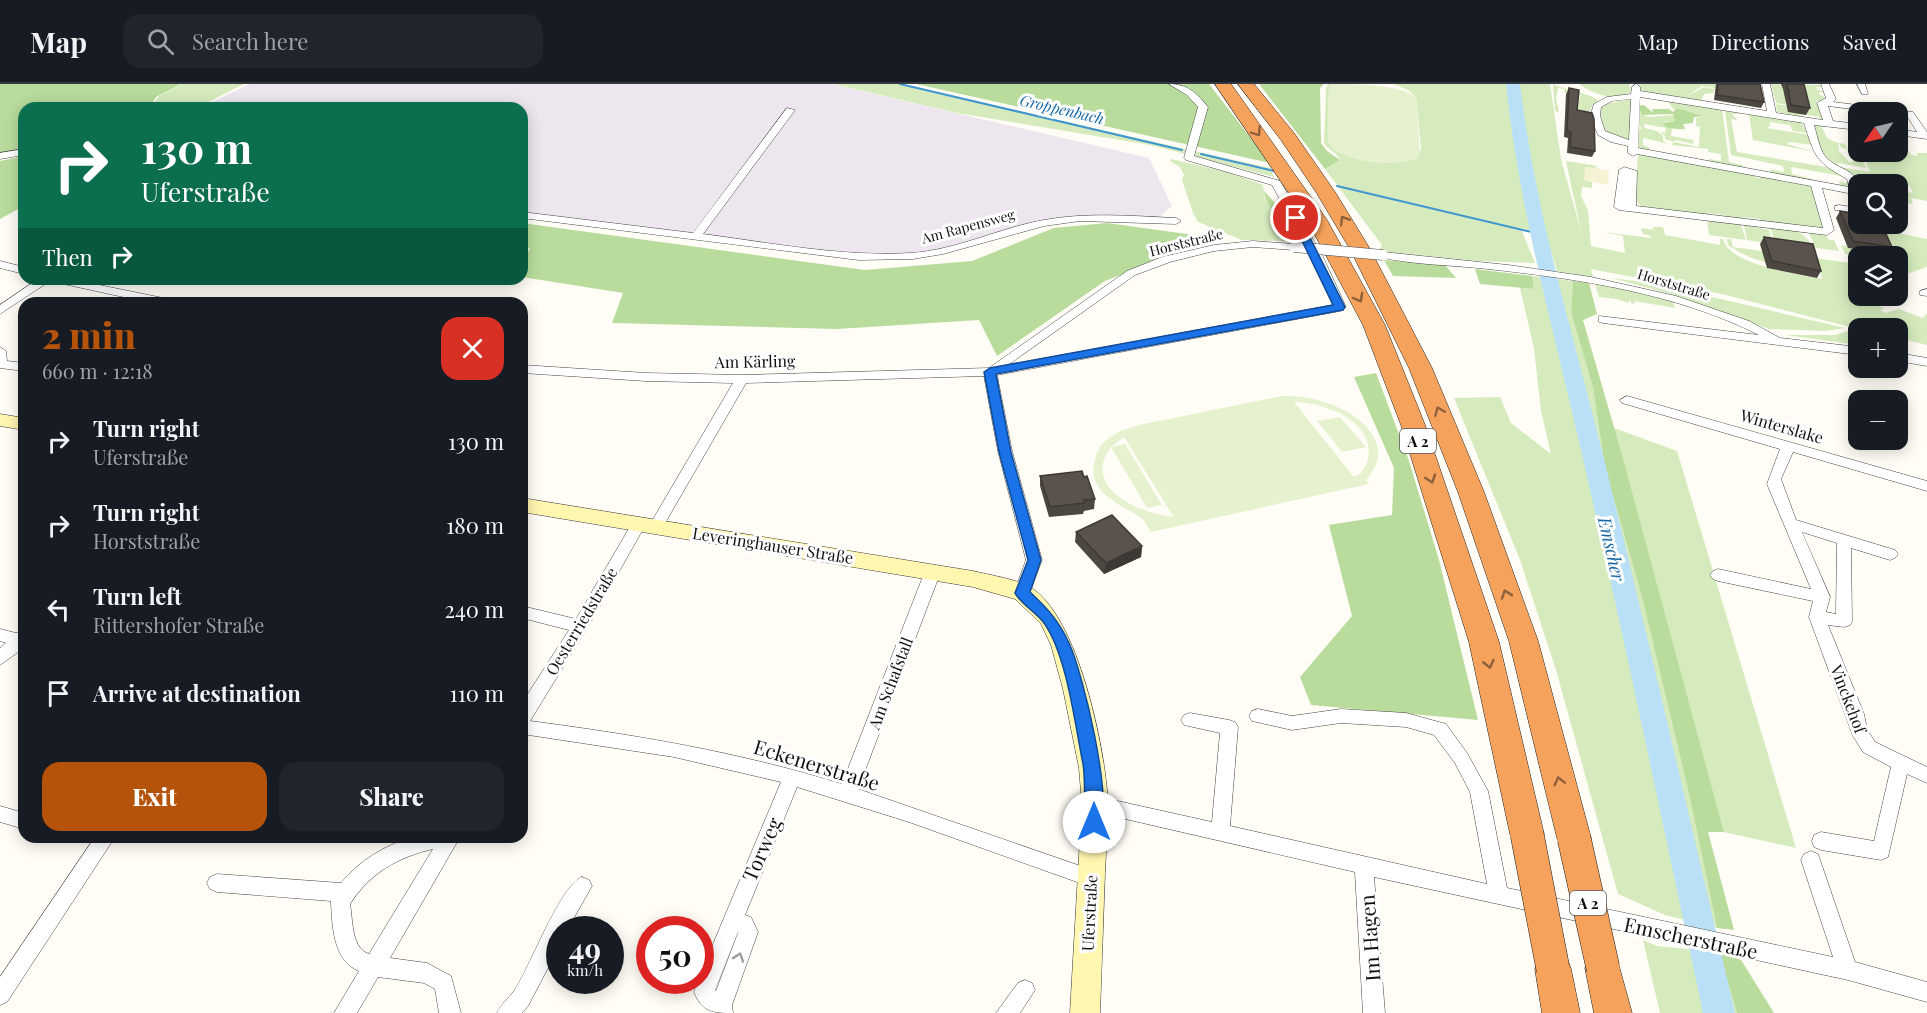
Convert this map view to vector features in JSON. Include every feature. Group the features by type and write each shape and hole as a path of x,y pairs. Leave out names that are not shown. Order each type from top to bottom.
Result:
{"highway":[{"name":"A 2","path":"1223,84 1317,220 1374,325 1413,425 1484,642 1527,834 1561,1013"},
{"name":"A 2","path":"1246,84 1287,135 1344,220 1402,327 1464,468 1526,652 1574,838 1613,1013"}],"main road":[{"path":"0,420 18,423"},
{"name":"Leveringhauser Straße","path":"528,506 933,571 996,584 1023,593"},
{"name":"Uferstraße","path":"1023,593 1049,619 1062,645 1075,689 1092,768 1095,804 1085,1013"}],"street":[{"path":"1023,593 1034,560 1005,452 990,372 1340,307 1317,257 1276,183 1189,158 1203,107 1198,99 1173,84"},
{"path":"1766,84 1772,115"},
{"path":"1825,84 1831,99 1821,104 1829,123"},
{"path":"1636,91 1632,171 1622,171 1619,207 1827,232 1816,186"},
{"path":"1848,126 1808,121 1636,91 1610,99 1598,105 1595,111 1601,133 1633,147 1816,186 1848,190"},
{"path":"1826,103 1911,115 1926,136"},
{"path":"696,236 790,110"},
{"path":"1808,121 1819,155 1828,164 1848,175"},
{"path":"1908,133 1926,136"},
{"path":"0,156 18,153"},
{"path":"1839,208 1848,209"},
{"name":"Am Rapensweg","path":"528,216 859,257 913,256 943,251 1005,232 1073,219 1115,218 1176,221"},
{"name":"Horststraße","path":"990,372 1131,273 1166,260 1214,248 1253,244 1383,255 1620,284 1666,296 1753,327 1775,339"},
{"path":"0,264 18,269"},
{"path":"19,297 36,285"},
{"path":"82,285 140,297"},
{"path":"0,310 18,298"},
{"name":"Horststraße","path":"1603,319 1848,350"},
{"path":"0,351 1,364 18,366"},
{"path":"1908,359 1927,362"},
{"name":"Am Kärling","path":"528,369 634,376 741,379 990,372"},
{"name":"Oesterriedstraße","path":"528,708 741,379"},
{"name":"Winterslake","path":"1628,400 1927,486"},
{"path":"1788,447 1774,479 1822,597 1817,617 1844,621 1844,539"},
{"path":"1790,523 1890,554"},
{"name":"Am Schafstall","path":"847,795 933,571"},
{"path":"1718,575 1822,597"},
{"path":"528,613 580,626"},
{"name":"Vinckehof","path":"1817,617 1855,714 1859,731 1869,747 1927,775"},
{"path":"0,635 18,639"},
{"path":"0,658 18,643"},
{"path":"1258,716 1292,723 1341,716 1406,720 1440,729 1461,758 1479,791 1499,896"},
{"path":"1190,720 1229,727 1220,832"},
{"name":"Eckenerstraße","path":"528,728 603,737 724,759 847,795 1091,878"},
{"path":"1821,842 1881,851 1901,763"},
{"name":"Torweg","path":"722,1009 704,992 792,778"},
{"name":"Emscherstraße","path":"1095,804 1499,896 1848,970 1927,992"},
{"path":"0,814 18,819"},
{"path":"0,994 102,843"},
{"path":"419,843 387,856 360,873 345,893 340,902 348,951 356,960 374,966 427,973 444,983 450,1013"},
{"path":"345,1013 447,843"},
{"path":"1811,860 1848,970"},
{"name":"Im Hagen","path":"1364,864 1374,1013"},
{"path":"217,883 345,893"},
{"path":"508,1013 521,999 569,906 582,886"},
{"path":"1007,1013 1025,990"}],"shaded area":[{"path":"249,84 831,84 1149,158 1172,206 1156,220 1115,217 1043,223 943,251 882,257 765,245 528,216 528,102 213,102"},
{"path":"1585,166 1609,171 1608,185 1584,180"}],"green space":[{"path":"0,84 181,84 156,97 153,102 18,102 18,151 0,154"},
{"path":"182,84 244,84 208,102 155,102 159,96"},
{"path":"833,84 897,84 1270,168 1274,177 1150,145 957,113"},
{"path":"916,84 1209,84 1270,163"},
{"path":"1259,84 1324,84 1320,88 1321,143 1327,151 1340,160 1325,169"},
{"path":"1328,84 1332,84 1329,87 1328,140 1345,155 1363,160 1402,162 1416,159 1421,149 1416,97 1408,90 1393,84 1550,84 1561,159 1581,231 1566,161 1597,166 1596,168 1585,167 1584,180 1592,182 1592,188 1582,187 1581,196 1588,211 1591,246 1625,253 1623,236 1603,232 1651,238 1643,234 1641,228 1653,230 1653,227 1663,227 1665,235 1720,245 1720,239 1723,239 1728,248 1751,262 1822,279 1819,268 1761,261 1728,245 1727,239 1731,239 1733,247 1848,263 1848,306 1877,306 1885,308 1880,310 1885,313 1899,309 1923,318 1927,313 1927,345 1908,340 1908,318 1848,318 1848,326 1722,294 1591,269 1593,277 1557,271 1546,235 1512,226 1521,229 1535,263 1478,261 1379,251 1382,245 1325,169 1340,160 1324,143"},
{"path":"1332,84 1389,87 1416,97 1420,155 1412,160 1387,163 1358,160 1335,150 1329,143 1328,133 1329,87"},
{"path":"1553,84 1591,96 1600,102 1593,105 1589,112 1575,110 1576,99 1579,99 1581,95 1562,92 1565,91 1564,89 1558,88 1556,98 1559,112 1555,111"},
{"path":"1579,84 1629,84 1631,91 1625,95 1612,97 1591,91"},
{"path":"1638,84 1726,84 1727,90 1702,86 1683,98 1704,87 1733,93 1714,90 1714,93 1704,94 1701,101 1678,99 1682,97 1656,95 1641,90"},
{"path":"1771,84 1821,85 1822,87 1816,87 1825,93 1819,92 1820,95 1827,98 1816,101 1825,120 1802,114 1801,117 1777,112 1776,104 1788,106 1788,112 1806,114 1788,105 1776,103"},
{"path":"1631,100 1629,139 1621,139 1604,133 1600,109 1606,104"},
{"path":"1667,100 1722,109 1729,162 1743,165 1743,169 1709,163 1709,159 1721,161 1721,154 1708,152 1708,149 1671,145 1674,142 1699,147 1700,127 1696,126 1696,118 1703,116 1677,108 1674,110"},
{"path":"1644,105 1653,113 1652,109 1669,109 1673,112 1677,108 1703,116 1694,117 1693,123 1683,124 1685,129 1672,129 1662,123 1675,121 1673,114 1642,115 1637,106"},
{"path":"1725,111 1745,113 1732,114 1738,121 1731,119 1737,152 1826,167 1825,164 1848,176 1848,183 1847,177 1791,167 1792,174 1812,179 1814,182 1771,174 1770,169 1784,172 1783,166 1731,155"},
{"path":"1640,113 1648,117 1674,115 1675,121 1663,122 1663,125 1672,128 1671,136 1694,140 1693,144 1675,140 1674,142 1665,139 1665,136 1660,132 1665,133 1666,128 1644,124 1645,128 1657,131 1663,136 1663,141 1669,144 1643,138 1643,145 1649,147 1649,151 1638,148 1639,129 1643,128 1639,127"},
{"path":"1749,114 1801,122 1807,133 1793,131 1790,125 1770,122 1767,128 1809,135 1812,145 1790,142 1787,144 1815,152 1753,140"},
{"path":"1814,125 1821,125 1827,138 1838,143 1839,151 1848,162 1864,162 1866,168 1838,163 1839,167 1870,172 1866,162 1908,162 1908,150 1911,155 1917,156 1917,153 1927,153 1927,201 1911,198 1913,204 1908,203 1908,192 1913,193 1908,185 1908,174 1848,174 1827,158 1815,134"},
{"path":"1839,143 1845,144 1848,151 1841,148"},
{"path":"1638,153 1755,175 1756,178 1760,176 1810,186 1824,228 1762,223 1760,219 1743,217 1744,221 1725,219 1724,215 1709,213 1710,217 1641,206 1635,200"},
{"path":"18,157 18,209 0,219 0,161"},
{"path":"1171,159 1227,172 1263,185 1265,199 1274,211 1281,228 1282,241 1242,240 1198,222 1182,180 1184,175 1180,167 1170,161"},
{"path":"1839,181 1848,183 1848,188 1840,187"},
{"path":"1264,191 1283,212 1302,242 1282,241 1278,219 1266,200"},
{"path":"1707,220 1741,225 1746,240 1709,235"},
{"path":"1107,223 1194,235 1197,245 1105,281 997,356 979,320 837,329 612,323 623,293 528,278 528,252 530,249 528,248 528,224 865,270 972,261 1054,228"},
{"path":"1744,225 1769,230 1773,244 1747,240"},
{"path":"1770,228 1796,231 1805,236 1812,247 1776,244"},
{"path":"1809,233 1826,235 1829,240 1834,240 1839,251 1816,248"},
{"path":"1864,234 1903,234 1927,239 1927,267 1908,274 1908,246 1863,246"},
{"path":"1841,245 1848,247 1848,255 1845,254"},
{"path":"1384,260 1445,265 1456,278 1393,276"},
{"path":"1475,269 1532,276 1534,289 1480,284"},
{"path":"1532,276 1573,281 1571,312 1593,388 1605,468 1642,597 1689,794 1717,928 1665,915 1618,894 1556,670 1520,560 1454,398 1500,397 1511,423 1551,454 1541,411 1534,348 1520,288 1534,289"},
{"path":"1611,278 1652,283 1845,328 1826,331 1769,329 1675,295"},
{"path":"1573,281 1589,283 1597,314 1583,320 1724,832 1708,832 1734,930 1717,928 1689,794 1642,597 1605,468 1593,388 1571,312"},
{"path":"1595,284 1644,293 1673,302 1675,308 1634,301 1635,304 1629,299 1629,303 1599,297"},
{"path":"1848,331 1848,344 1785,335 1835,335"},
{"path":"1376,373 1409,461 1439,560 1478,720 1311,705 1300,677 1352,616 1329,525 1392,515 1394,468 1354,377"},
{"path":"1282,396 1303,397 1319,400 1350,413 1370,431 1376,442 1378,454 1375,467 1366,480 1369,484 1151,532 1142,518 1105,495 1095,479 1096,456 1107,439 1139,425","holes":["1294,402 1332,410 1356,424 1364,434 1368,446 1368,459 1361,472 1354,477","1124,437 1173,516 1173,517 1145,511 1118,496 1109,486 1103,475 1103,462 1111,447"]},
{"path":"1340,417 1366,447 1342,452 1317,421"},
{"path":"1614,428 1677,451 1796,848 1724,832"},
{"path":"1125,444 1162,505 1147,508 1111,447"},
{"path":"1643,940 1657,946 1719,952 1737,1013 1660,1013"},
{"path":"1719,952 1738,955 1774,1013 1737,1013"}],"building":[{"path":"1718,84 1760,84 1764,102 1717,95"},
{"path":"1787,84 1804,84 1810,108 1791,105"},
{"path":"1569,88 1579,90 1577,110 1592,113 1595,151 1570,147 1571,132 1567,131"},
{"path":"1840,211 1848,212 1848,229"},
{"path":"1850,234 1886,234 1892,246 1886,246 1853,241"},
{"path":"1764,237 1813,244 1821,271 1772,261"},
{"path":"1082,471 1084,477 1087,476 1095,499 1084,500 1084,503 1050,507 1040,476"},
{"path":"1112,515 1142,546 1106,563 1076,532"}],"waterway":[{"name":"Groppenbach","path":"900,84 1182,150"},
{"name":"Emscher","path":"1513,84 1518,130 1540,234 1635,634 1719,1013"},
{"name":"Groppenbach","path":"1201,154 1274,171"},
{"name":"Groppenbach","path":"1337,186 1540,234"}],"route":[{"path":"1094,822 1092,768 1075,689 1062,645 1049,619 1023,593 1034,560 1005,452 990,372 1340,307 1296,218"}]}
